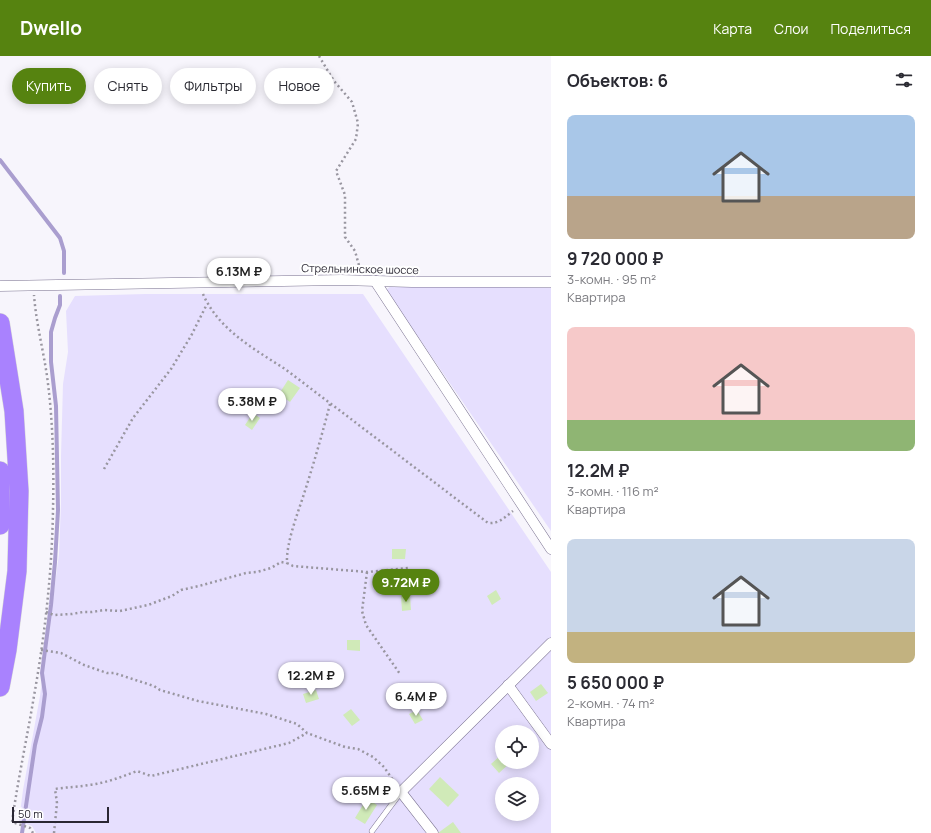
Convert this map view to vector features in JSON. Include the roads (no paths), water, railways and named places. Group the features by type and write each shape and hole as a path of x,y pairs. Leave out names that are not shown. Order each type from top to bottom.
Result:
{"highway":[{"path":"0,323 14,411 19,491 17,571 7,650 0,687"},
{"path":"0,471 0,526"}],"street":[{"name":"Стрельнинское шоссе","path":"0,286 364,280 412,282 551,282"},
{"path":"375,281 551,549"},
{"path":"433,833 400,792 551,643"},
{"path":"508,685 551,744"}],"lane":[{"path":"372,831 400,792"}],"waterway":[{"path":"0,160 60,238 64,251 64,273"},
{"path":"22,833 35,745 42,717 45,694 42,673 55,562 58,510 56,406 51,362 51,332 60,305 60,296"}]}
